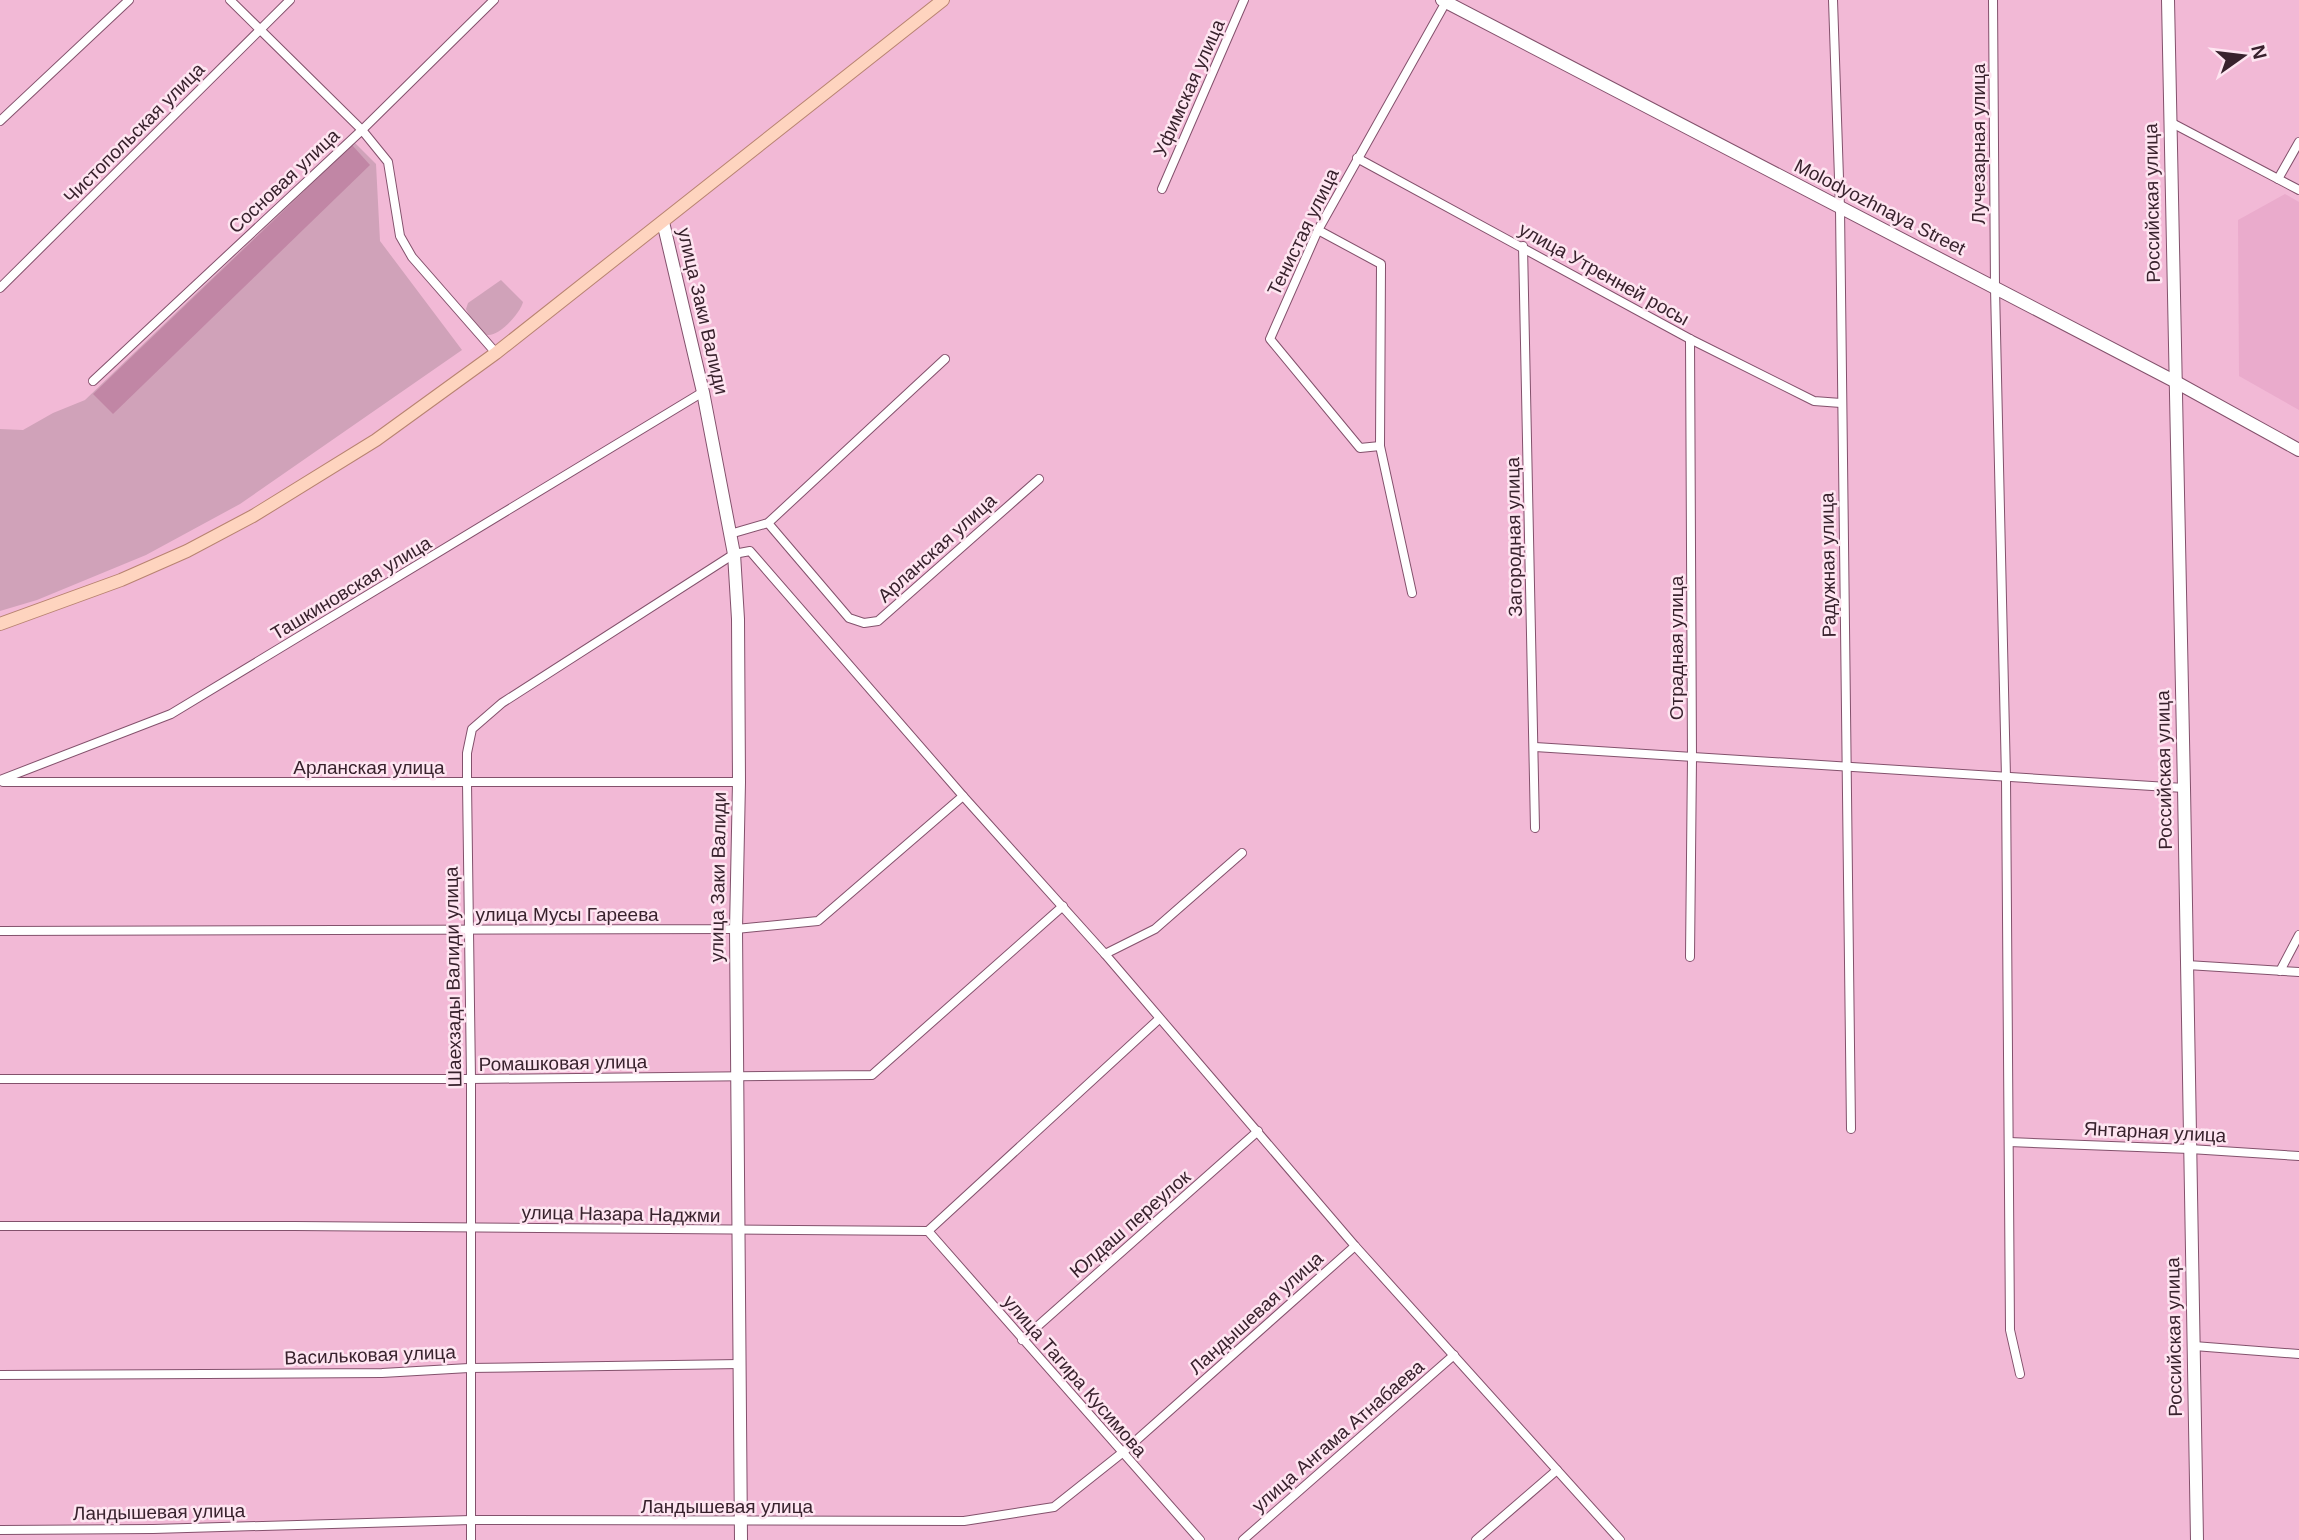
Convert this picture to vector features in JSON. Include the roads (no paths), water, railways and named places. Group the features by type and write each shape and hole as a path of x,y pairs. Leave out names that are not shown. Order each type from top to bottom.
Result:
{"main road":[{"path":"0,624 121,580 187,551 253,516 376,440 496,353 943,0"}],"street":[{"path":"0,121 128,0"},
{"path":"230,0 362,130 388,162 400,236 412,257 496,353"},
{"name":"Чистопольская улица","path":"0,288 290,0"},
{"name":"Сосновая улица","path":"93,381 362,130 494,0"},
{"name":"Уфимская улица","path":"1163,189 1244,0"},
{"name":"Лучезарная улица","path":"1993,0 1995,288 2006,778 2010,1330 2020,1374"},
{"name":"Российская улица","path":"2168,0 2197,1540"},
{"name":"Molodyozhnaya Street","path":"1445,1 2174,380 2299,450"},
{"name":"Тенистая улица","path":"1380,446 1360,448 1270,339 1318,230 1445,1"},
{"name":"Радужная улица","path":"1831,1 1840,208 1851,1129"},
{"path":"2170,121 2299,190"},
{"path":"2278,179 2299,142"},
{"name":"улица Утренней росы","path":"1357,158 1690,339 1814,401 1841,402"},
{"name":"улица Заки Валиди","path":"663,222 703,392 734,554 738,619 736,929 741,1540"},
{"path":"1318,230 1381,264 1380,446 1412,593"},
{"name":"Загородная улица","path":"1523,246 1535,828"},
{"name":"Отрадная улица","path":"1690,339 1690,957"},
{"path":"730,534 768,523 945,359"},
{"name":"Ташкиновская улица","path":"0,781 171,715 703,392"},
{"name":"Арланская улица","path":"768,523 849,618 864,624 878,621 1038,479"},
{"path":"734,554 750,551 963,796 1105,954 1355,1246 1620,1540"},
{"name":"Шаехзады Валиди улица","path":"471,1540 471,1079 467,753 472,729 502,703 734,554"},
{"path":"1535,747 2184,788"},
{"name":"Арланская улица","path":"0,781 739,782"},
{"name":"улица Мусы Гареева","path":"0,931 736,929 818,921 963,796"},
{"path":"1105,954 1155,929 1242,853"},
{"name":"Ромашковая улица","path":"0,1079 471,1079 872,1075 1063,906"},
{"path":"2280,971 2299,935"},
{"path":"2187,965 2299,972"},
{"path":"928,1231 1159,1020"},
{"name":"Юлдаш переулок","path":"1023,1339 1258,1131"},
{"name":"Янтарная улица","path":"2009,1142 2299,1156"},
{"name":"улица Назара Наджми","path":"0,1226 928,1231"},
{"name":"улица Тагира Кусимова","path":"928,1231 1200,1540"},
{"name":"Ландышевая улица","path":"0,1530 153,1529 471,1520 964,1521 1054,1507 1122,1454 1355,1246"},
{"path":"2194,1346 2299,1354"},
{"name":"улица Ангама Атнабаева","path":"1243,1540 1454,1355"},
{"name":"Васильковая улица","path":"0,1376 382,1373 469,1368 740,1364"},
{"path":"1476,1540 1557,1470"}]}
